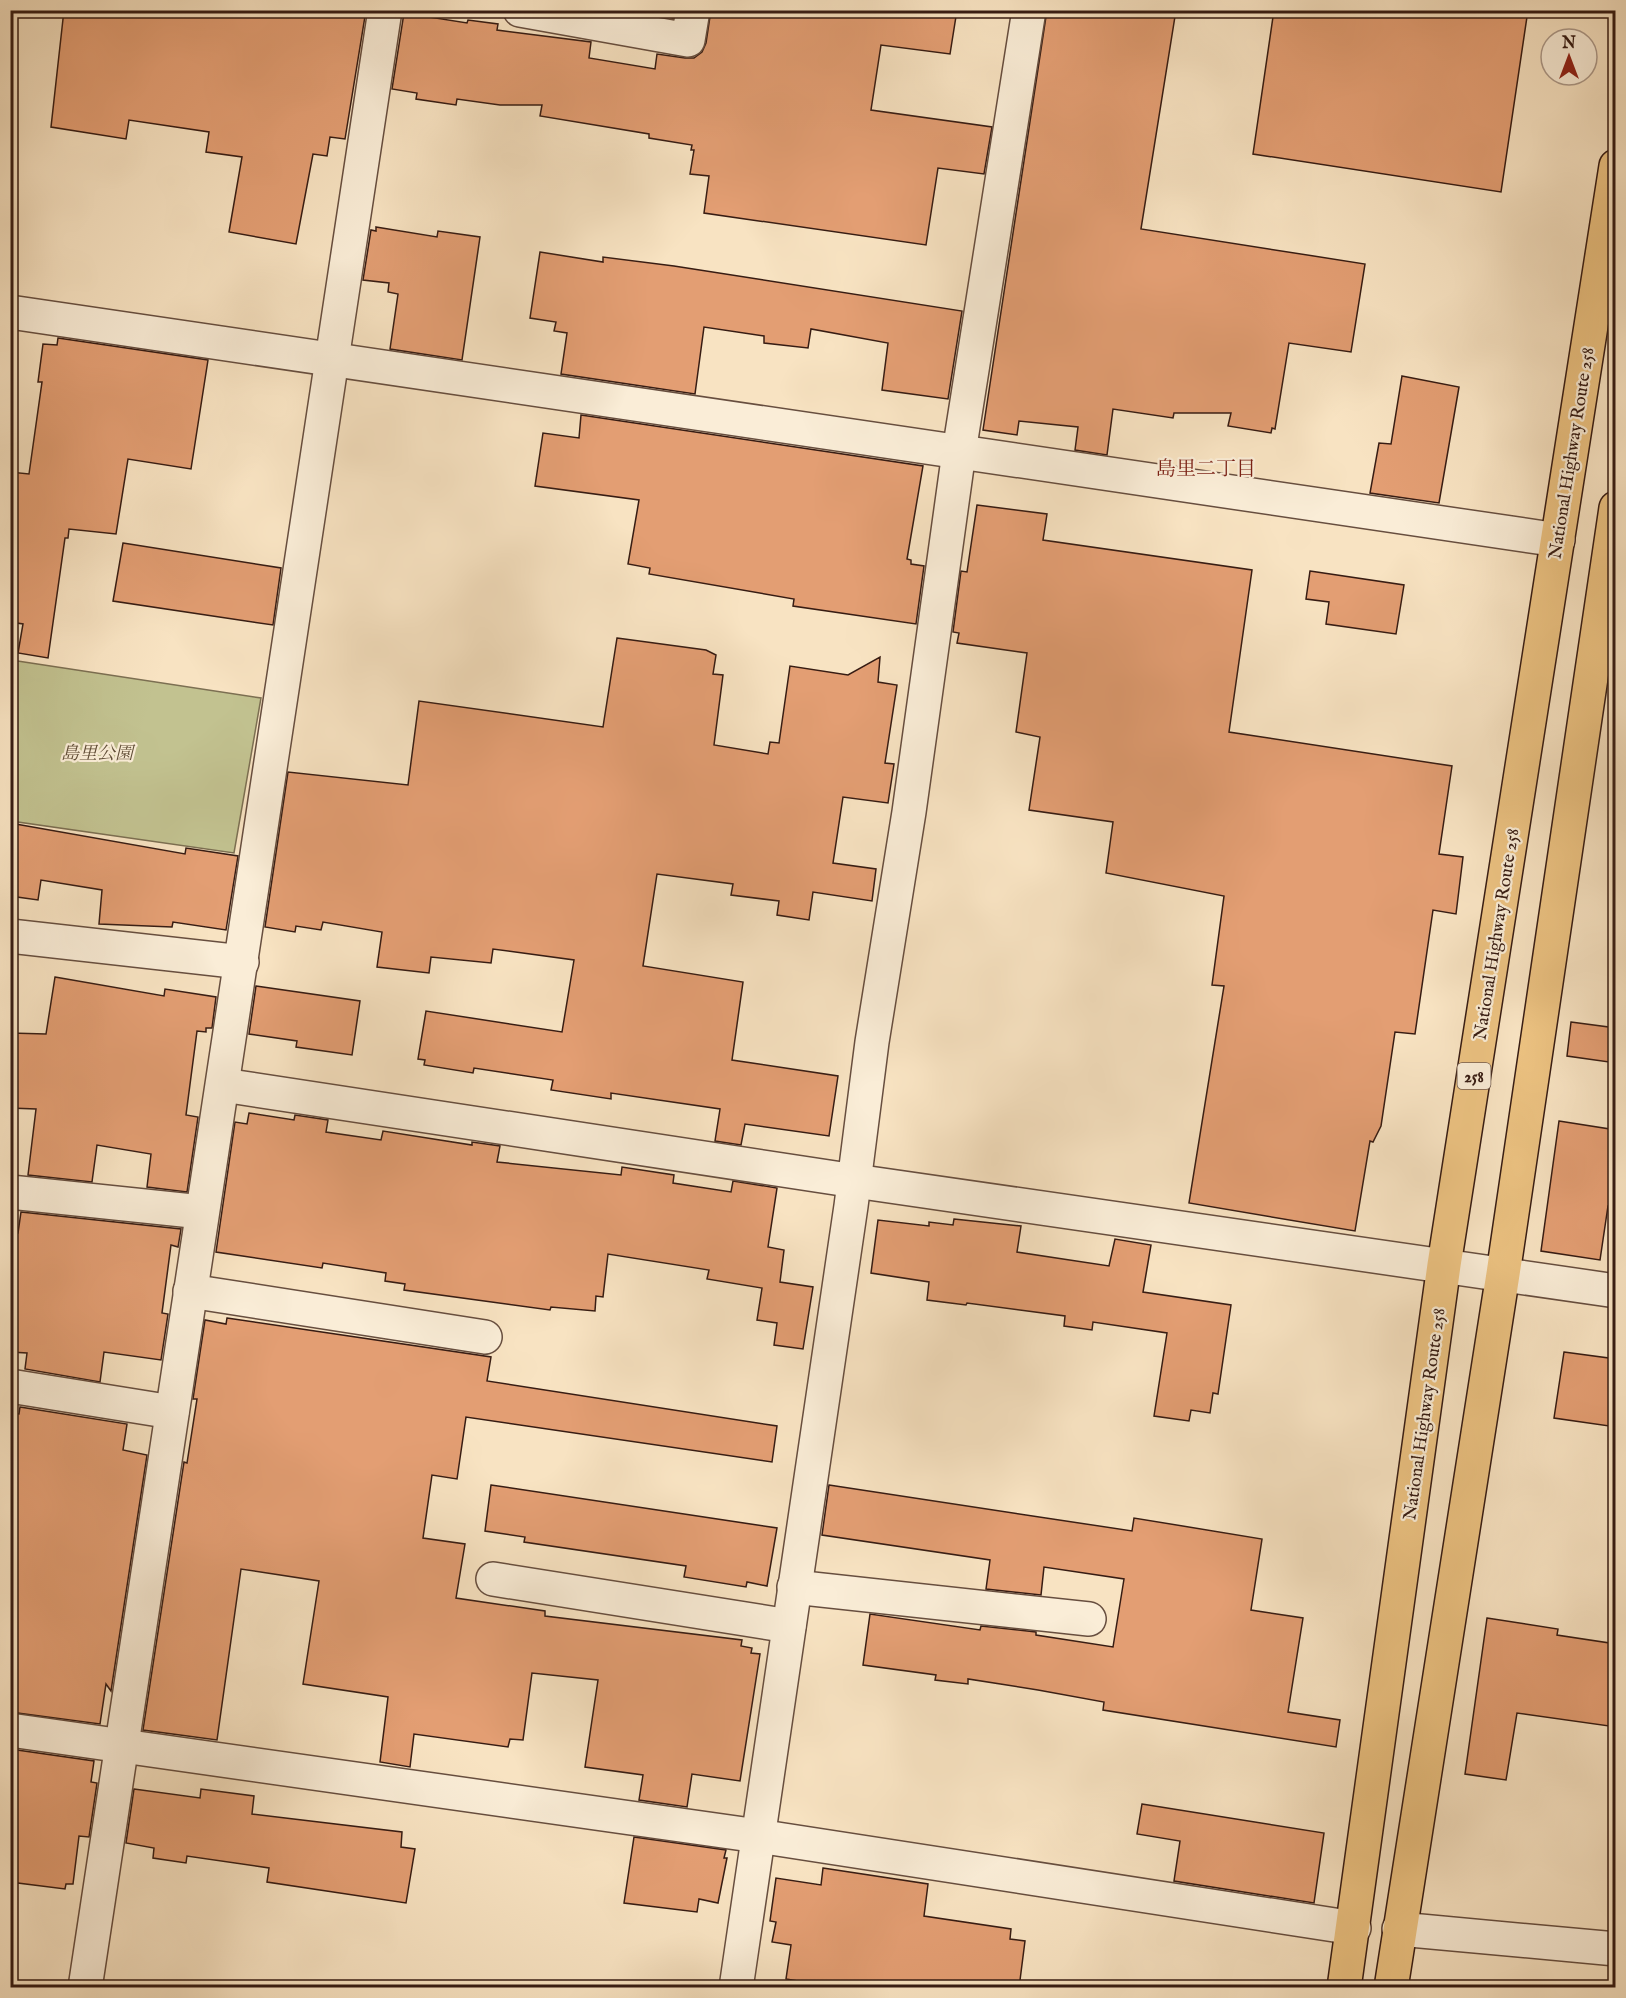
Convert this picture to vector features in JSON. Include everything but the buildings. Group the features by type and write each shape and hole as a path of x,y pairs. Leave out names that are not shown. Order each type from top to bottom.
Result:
{"highway":[{"name":"National Highway Route 258","path":"1344,1988 1444,1265 1616,166"},
{"path":"1390,1988 1503,1274 1613,549 1616,508"}],"street":[{"path":"85,1988 385,10"},
{"path":"520,10 688,40 693,10"},
{"path":"736,1988 855,1181 872,1042 909,812 959,452 1029,10"},
{"path":"10,312 1558,540"},
{"path":"10,936 242,962"},
{"path":"223,1085 855,1181 1616,1291"},
{"path":"10,1192 202,1212"},
{"path":"190,1292 485,1337"},
{"path":"10,1386 172,1412"},
{"path":"493,1579 789,1626"},
{"path":"794,1587 1089,1619"},
{"path":"10,1730 121,1748 758,1836 1354,1928"},
{"path":"1399,1929 1616,1949"}],"green space":[{"name":"島里公園","path":"11,660 261,698 234,853 11,821"}],"district":[{"name":"島里二丁目","path":"1206,468"}]}
